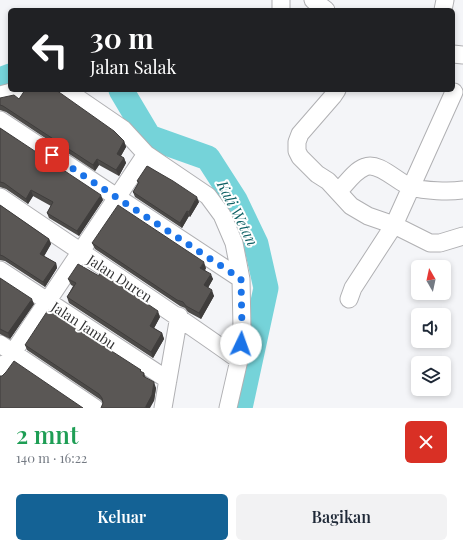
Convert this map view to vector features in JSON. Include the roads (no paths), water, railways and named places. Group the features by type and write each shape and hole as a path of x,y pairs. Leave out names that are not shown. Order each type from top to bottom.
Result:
{"street":[{"path":"313,0 323,8"},
{"path":"0,95 11,92"},
{"path":"69,92 123,129 146,154 208,196 222,215 234,243 241,279 242,329 239,360 228,408"},
{"path":"336,92 300,134 297,142 297,151 300,157 351,206 368,216 394,225 430,243 440,243 463,236"},
{"path":"349,299 353,288 394,225 456,92"},
{"path":"0,120 116,198 241,279"},
{"path":"0,372 6,349 48,301 146,154"},
{"path":"338,192 356,171 365,166 371,165 384,170 411,187 448,192 463,190"},
{"name":"Jalan Duren","path":"0,197 80,252 179,316 239,360"},
{"name":"Jalan Jambu","path":"0,270 168,380"},
{"path":"163,408 179,316"},
{"path":"6,349 95,408"}],"waterway":[{"name":"Kali Wetan","path":"0,80 8,77"},
{"name":"Kali Wetan","path":"122,92 149,137 208,158 235,200 256,244 266,288 240,408"}]}
